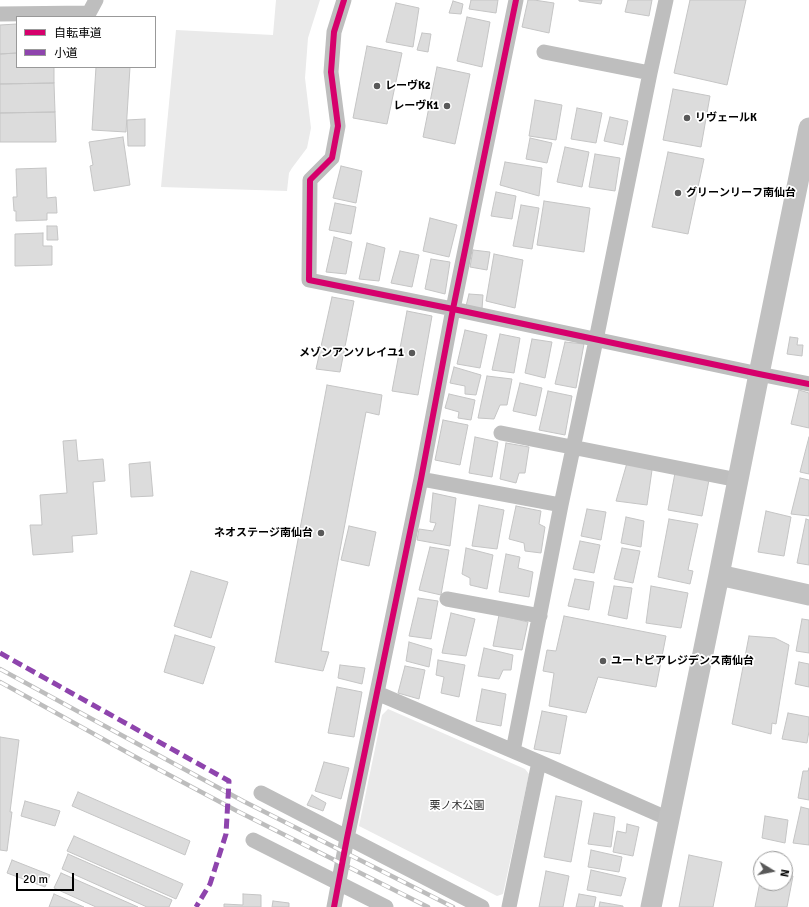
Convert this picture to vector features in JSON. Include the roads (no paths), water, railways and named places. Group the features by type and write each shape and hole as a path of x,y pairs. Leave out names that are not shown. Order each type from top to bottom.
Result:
{"street":[{"path":"0,14 89,13 96,0"},
{"path":"344,0 334,32 331,72 338,126 332,158 310,180 309,280 809,384"},
{"path":"334,907 516,0"},
{"path":"513,751 561,505 666,0"},
{"path":"544,52 650,73"},
{"path":"651,907 809,128"},
{"path":"501,433 738,480"},
{"path":"421,479 561,505"},
{"path":"719,575 809,595"},
{"path":"447,598 540,616"},
{"path":"377,693 669,819"},
{"path":"509,907 539,762"},
{"path":"261,793 482,907"},
{"path":"253,840 386,907"}],"railway":[{"path":"0,669 243,801 453,907"},
{"path":"0,682 237,811 428,907"}],"place":[{"name":"レーヴK2","path":"377,86"},
{"name":"レーヴK1","path":"447,106"},
{"name":"リヴェールK","path":"687,118"},
{"name":"グリーンリーフ南仙台","path":"678,193"},
{"name":"メゾンアンソレイユ1","path":"412,353"},
{"name":"ネオステージ南仙台","path":"321,533"},
{"name":"ユートピアレジデンス南仙台","path":"603,661"}],"park label":[{"name":"栗ノ木公園","path":"457,806"}]}
